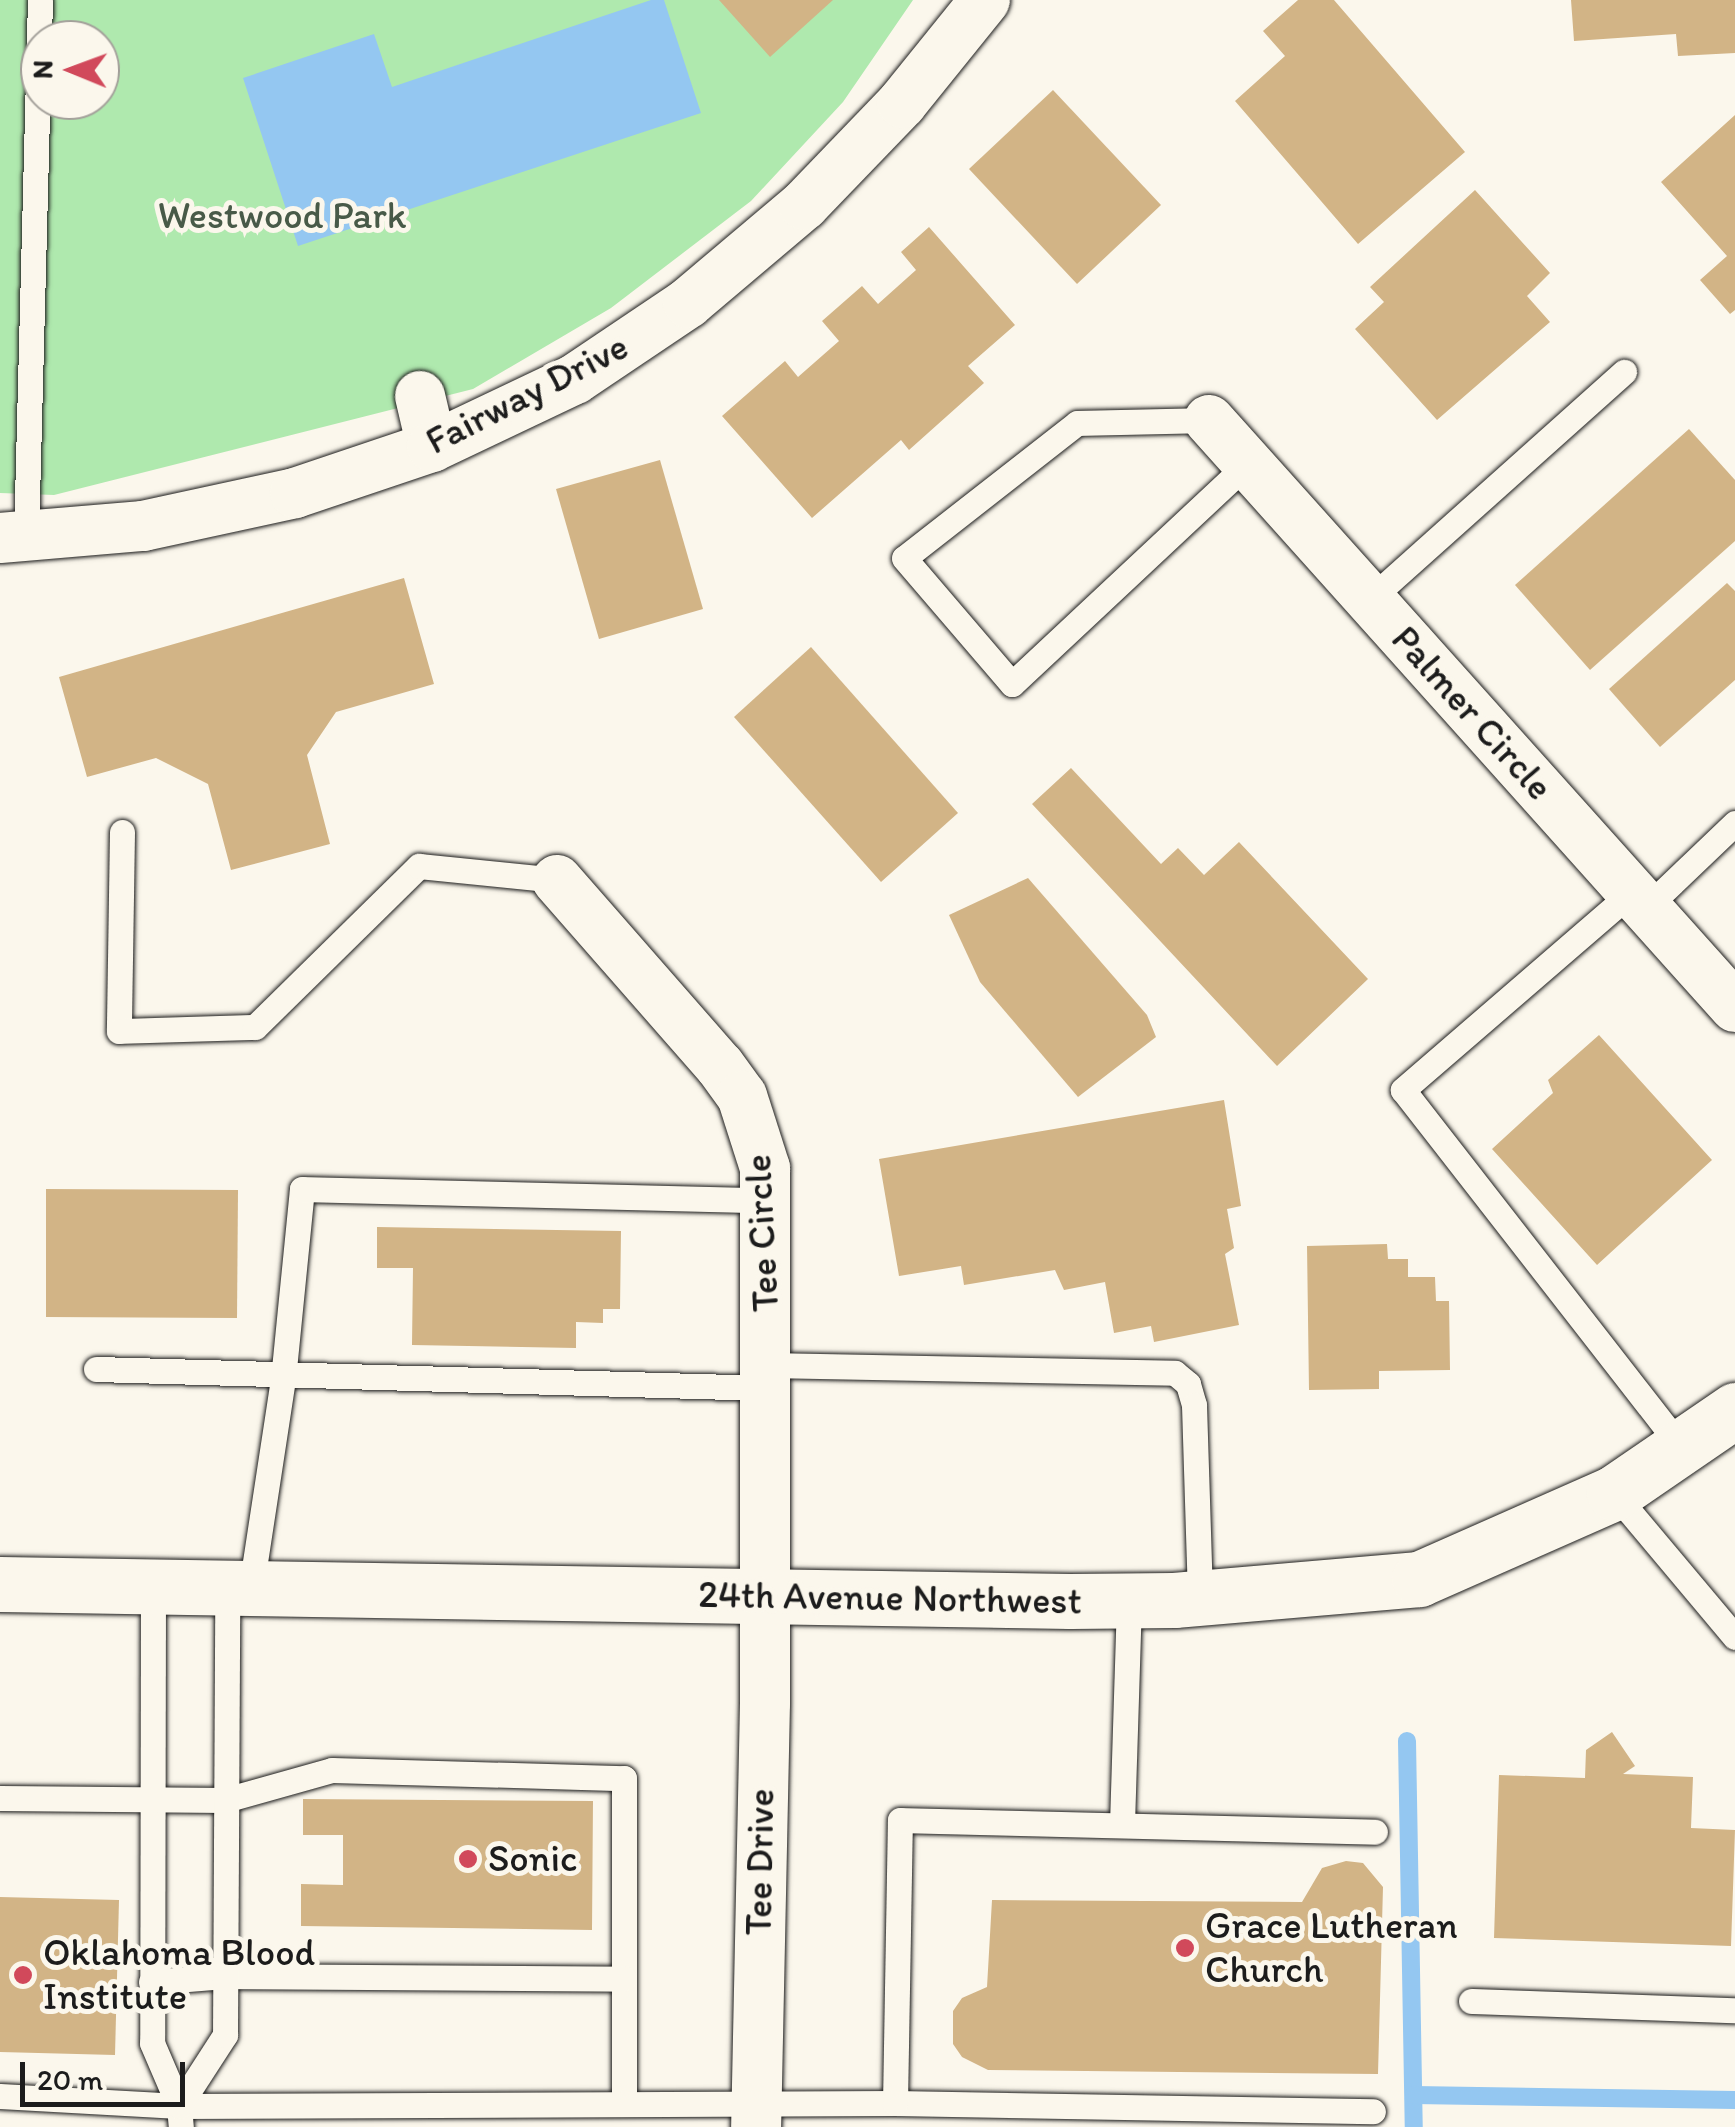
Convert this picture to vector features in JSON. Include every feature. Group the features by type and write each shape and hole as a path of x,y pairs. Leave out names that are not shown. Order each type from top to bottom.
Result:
{"main road":[{"name":"24th Avenue Northwest","path":"0,1584 764,1598 1129,1600 1200,1598 1419,1579 1614,1493 1735,1410"}],"street":[{"name":"Fairway Drive","path":"13,538 142,526 295,493 432,447 574,379 688,303 804,205 902,102 985,0"},
{"path":"420,396 432,447"},
{"name":"Palmer Circle","path":"1209,420 1735,1006"},
{"name":"Tee Circle","path":"556,880 742,1096 765,1168 768,1200 764,1598"},
{"name":"Tee Drive","path":"756,2115 764,1598"}],"lane":[{"path":"13,538 40,0"},
{"path":"1370,599 1624,372"},
{"path":"1209,420 1077,423 904,558 1012,684 1248,463"},
{"path":"1682,1448 1404,1090 1735,823"},
{"path":"122,832 119,1031 254,1027 418,866 556,880"},
{"path":"180,2117 225,2034 225,1800 239,1588 284,1378 302,1189 768,1200"},
{"path":"96,1369 284,1378 1174,1373 1188,1384 1194,1405 1200,1598"},
{"path":"1614,1493 1735,1637"},
{"path":"152,1587 152,2043 180,2117"},
{"path":"1122,1824 1129,1600"},
{"path":"0,1798 225,1800 332,1770 624,1778 624,2104"},
{"path":"894,2103 900,1820 1375,1832"},
{"path":"151,1982 225,1976 624,1979"},
{"path":"1471,2001 1735,2010"},
{"path":"0,2096 180,2117 624,2104 756,2115 894,2103 1083,2117 1373,2111"}],"green space":[{"name":"Westwood Park","path":"0,0 913,0 843,102 751,201 611,308 473,389 54,495 0,493"}],"water":[{"path":"651,0 664,0 701,113 298,246 243,78 374,34 392,87"}],"building":[{"path":"719,0 833,0 770,57"},
{"path":"1298,0 1334,0 1465,152 1358,244 1235,101 1285,56 1263,31"},
{"path":"1571,0 1735,0 1735,53 1678,56 1676,34 1574,41"},
{"path":"1053,90 1161,205 1077,284 969,169"},
{"path":"1735,115 1735,310 1730,314 1700,280 1727,256 1661,182"},
{"path":"1475,190 1550,273 1527,296 1550,322 1437,420 1355,329 1384,302 1370,287"},
{"path":"929,227 1015,325 968,366 984,383 909,450 901,440 812,518 722,416 785,361 798,377 839,341 822,321 862,286 878,304 916,270 901,252"},
{"path":"1689,429 1735,480 1735,541 1590,670 1515,585"},
{"path":"660,460 703,609 599,639 556,489"},
{"path":"404,578 434,684 336,712 307,755 330,844 231,870 208,784 156,758 87,777 59,677"},
{"path":"1727,583 1735,591 1735,680 1660,747 1609,689"},
{"path":"811,647 958,813 881,882 734,717"},
{"path":"1071,768 1161,864 1178,848 1204,875 1239,842 1368,979 1277,1066 1032,804"},
{"path":"1028,878 1147,1015 1156,1037 1078,1097 980,982 949,915"},
{"path":"1599,1035 1712,1160 1597,1265 1492,1149 1553,1093 1548,1080"},
{"path":"1224,1100 1241,1206 1227,1209 1234,1248 1225,1254 1239,1325 1154,1342 1151,1326 1114,1333 1105,1282 1064,1290 1055,1270 964,1285 961,1266 899,1276 879,1159"},
{"path":"46,1189 238,1190 237,1318 46,1317"},
{"path":"377,1227 621,1231 620,1309 603,1309 603,1323 576,1322 576,1348 412,1345 413,1268 377,1268"},
{"path":"1387,1244 1388,1259 1408,1259 1408,1277 1435,1277 1436,1301 1449,1301 1450,1370 1379,1371 1379,1389 1309,1390 1307,1246"},
{"path":"1612,1732 1635,1766 1623,1774 1693,1777 1691,1828 1735,1830 1731,1946 1494,1938 1499,1775 1585,1778 1586,1750"},
{"name":"Sonic","path":"303,1799 593,1801 592,1930 301,1926 301,1884 343,1885 343,1835 303,1835"},
{"name":"Grace Lutheran Church","path":"1346,1861 1363,1863 1383,1887 1378,2074 988,2070 962,2057 953,2044 953,2011 962,1998 987,1987 992,1900 1302,1902 1322,1868"},
{"path":"0,1897 119,1900 115,2055 0,2052"}],"waterway":[{"path":"1407,1741 1414,2127"},
{"path":"1414,2095 1735,2100"}],"place":[{"name":"Sonic","path":"468,1859"},
{"name":"Grace Lutheran Church","path":"1185,1948"},
{"name":"Oklahoma Blood Institute","path":"23,1975"}]}
